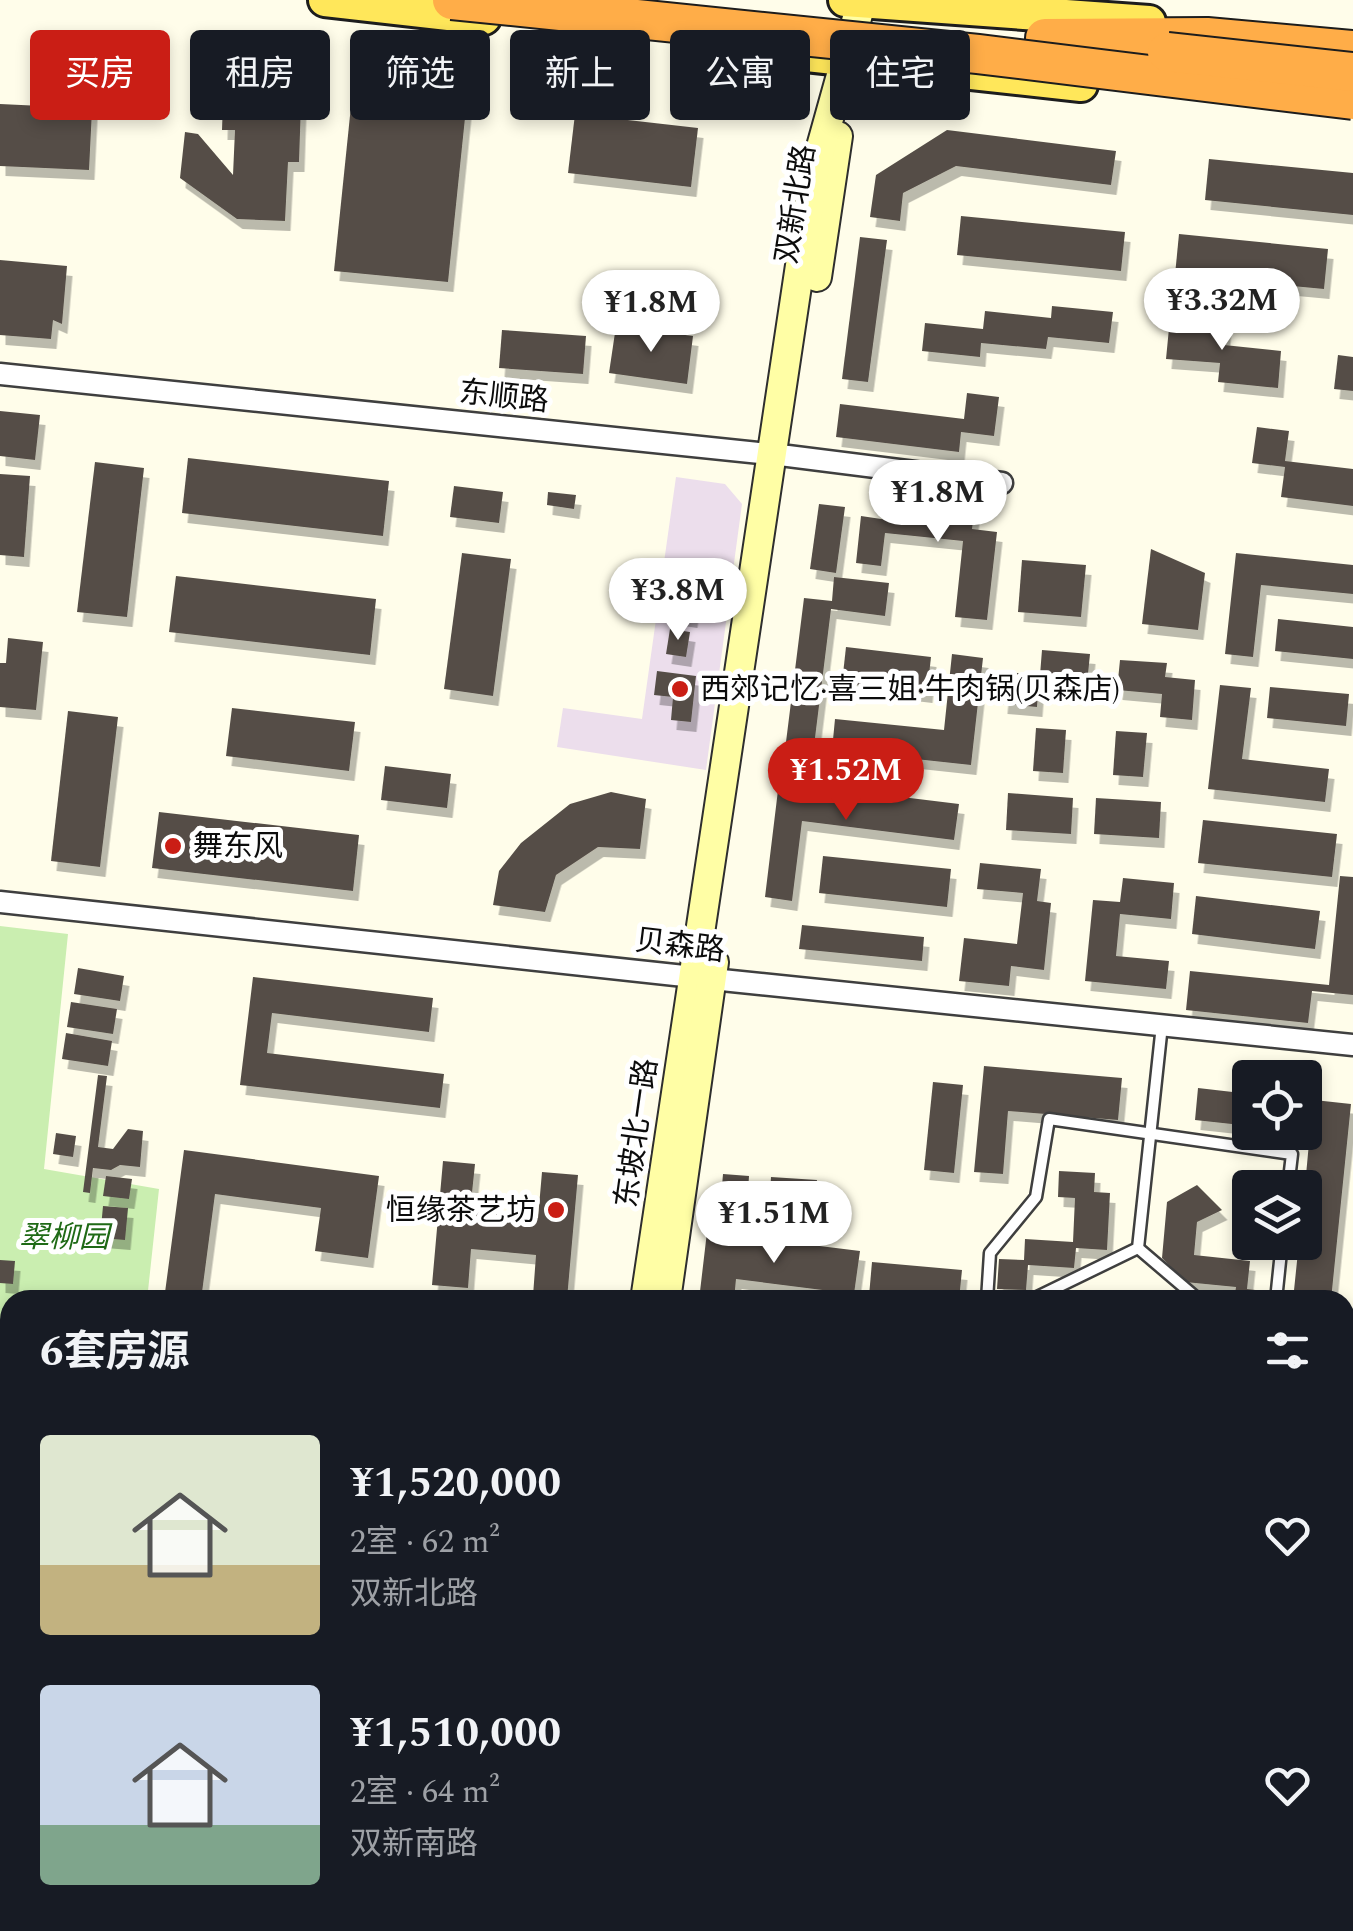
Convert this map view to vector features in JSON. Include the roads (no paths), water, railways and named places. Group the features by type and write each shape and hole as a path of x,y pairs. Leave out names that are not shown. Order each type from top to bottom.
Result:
{"highway":[{"path":"452,0 978,54 1353,100"},
{"path":"703,0 1353,72"},
{"path":"1044,38 1207,38 1353,50"},
{"path":"978,54 1123,94 1353,121"}],"main road":[{"path":"325,0 830,58"},
{"path":"856,1 1353,36"},
{"path":"970,73 1353,113"}],"street":[{"name":"双新北路","path":"852,30 856,1"},
{"name":"双新北路","path":"702,978 779,455 840,120"},
{"name":"东顺路","path":"0,374 779,455 1002,483"},
{"name":"贝森路","path":"0,902 1353,1044"},
{"name":"东坡北一路","path":"646,1290 702,978"},
{"path":"667,1290 702,978"}],"lane":[{"path":"1138,1248 1162,1024"},
{"path":"988,1290 990,1254 1036,1197 1049,1119 1292,1154 1290,1170"},
{"path":"1052,1290 1138,1248"},
{"path":"1138,1248 1187,1290"},
{"path":"1277,1290 1280,1260"}],"place":[{"name":"西郊记忆·喜三姐·牛肉锅(贝森店)","path":"680,689"},
{"name":"舞东风","path":"173,846"},
{"name":"恒缘茶艺坊","path":"556,1210"}],"park label":[{"name":"翠柳园","path":"64,1237"}]}
